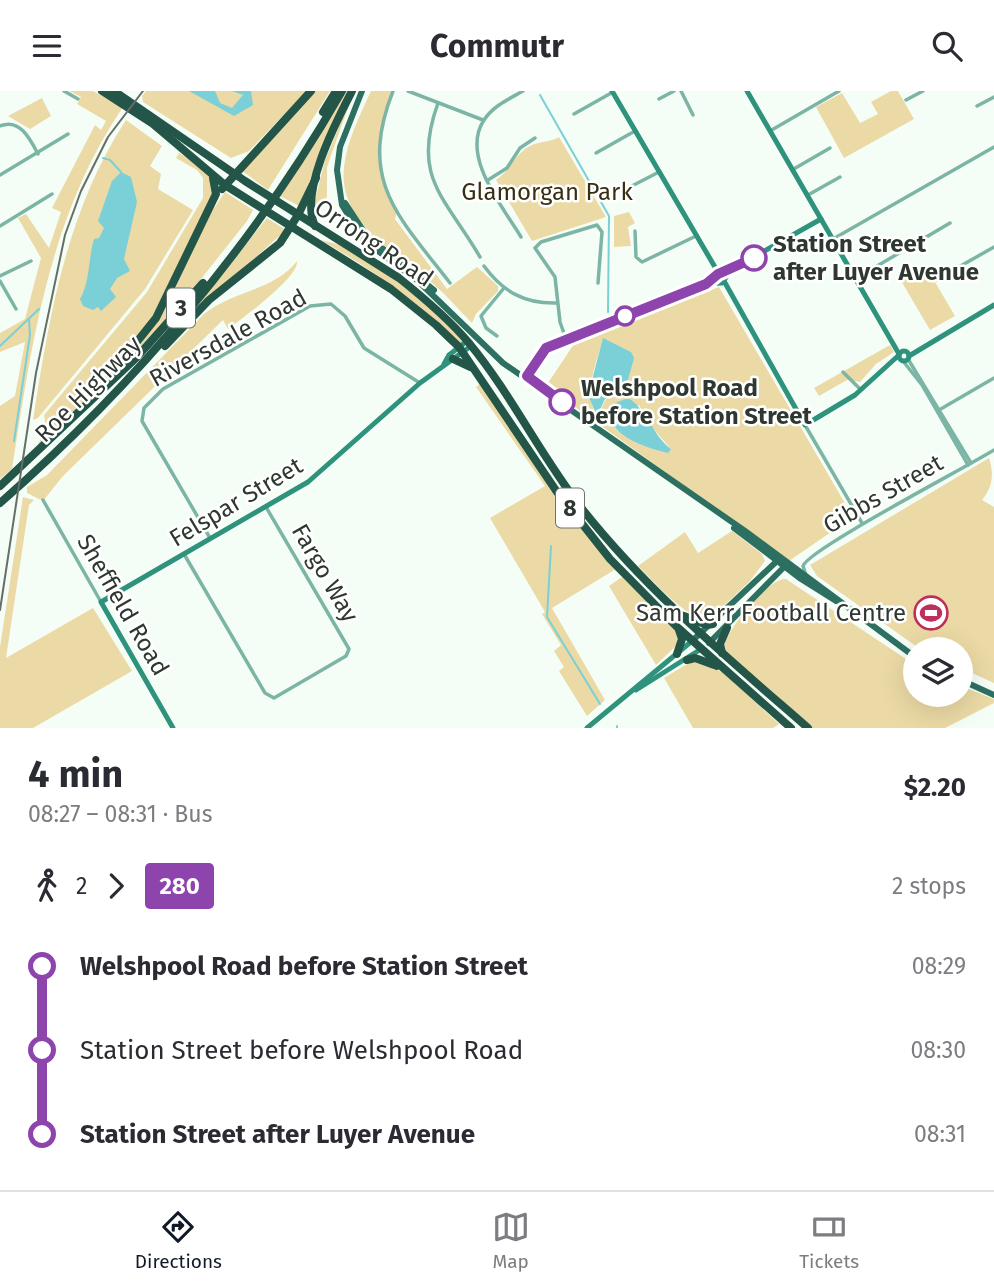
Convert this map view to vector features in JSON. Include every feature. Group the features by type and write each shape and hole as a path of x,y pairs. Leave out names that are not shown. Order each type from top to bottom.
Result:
{"highway":[{"name":"8","path":"102,91 119,96 234,174 273,195"},
{"path":"205,215 248,157 311,91"},
{"name":"Roe Highway","path":"273,195 336,91"},
{"name":"Roe Highway","path":"2,501 122,386 201,294 273,195 342,91"},
{"path":"280,243 298,215 316,178 352,91"},
{"name":"8","path":"138,109 258,215"},
{"path":"215,160 234,164 248,157"},
{"path":"84,408 156,318 217,189 210,172"},
{"path":"315,226 309,211 316,178"},
{"name":"Orrong Road","path":"273,195 298,215 399,278 469,343 582,508 623,557 678,614 808,728"},
{"name":"Roe Highway","path":"4,483 137,357 199,288 258,215"},
{"name":"Orrong Road","path":"258,215 290,228 391,289 460,350 557,492 617,566 679,630 788,726"},
{"path":"122,386 209,300 280,243 294,237 314,243"},
{"path":"453,359 464,362 477,374"},
{"path":"678,614 707,625 713,624"},
{"path":"722,653 720,644 727,628"},
{"path":"677,654 682,639 679,630"},
{"path":"687,660 695,658 723,668"}],"main road":[{"path":"364,91 348,135 341,170 342,193 354,220 366,235 420,276 496,352 526,377 903,648"},
{"path":"728,522 765,553 779,559"},
{"path":"763,576 768,563 765,553"},
{"path":"692,641 779,559"},
{"path":"701,649 727,628 787,565"},
{"path":"775,578 804,578"},
{"path":"973,685 994,695"}],"street":[{"path":"64,91 78,99"},
{"path":"393,91 380,128 379,170 397,212 450,283"},
{"path":"408,91 483,120"},
{"path":"508,91 512,97"},
{"path":"521,237 488,180 477,151 478,134 483,120 523,91"},
{"path":"574,114 612,91 862,523"},
{"path":"659,99 674,91"},
{"path":"681,91 693,115"},
{"path":"747,91 894,345 939,410 970,464"},
{"path":"770,131 839,91"},
{"path":"906,100 923,91"},
{"path":"977,106 994,97"},
{"path":"438,103 426,144 433,181 481,257"},
{"path":"0,126 10,124 24,131 38,154"},
{"path":"596,153 635,131"},
{"path":"0,175 68,134"},
{"path":"488,180 507,168 520,148 535,138"},
{"path":"833,239 994,147"},
{"path":"792,170 830,148"},
{"path":"624,190 659,172"},
{"path":"807,195 840,177"},
{"path":"0,226 52,194"},
{"path":"526,377 546,348 720,278 821,219"},
{"path":"855,279 950,223"},
{"path":"566,339 557,303 555,277 532,247 597,225 602,232 598,283"},
{"path":"635,231 635,252 642,262 696,236"},
{"path":"936,280 994,247"},
{"path":"0,276 31,261"},
{"path":"484,266 504,288 531,302 557,303"},
{"path":"0,281 16,309"},
{"path":"497,336 486,328 481,316 504,288"},
{"name":"Riversdale Road","path":"211,540 142,421 144,408 163,389 300,311 310,306 331,304 345,316 364,348 420,383"},
{"path":"804,425 861,391 889,364 994,305"},
{"name":"Felspar Street","path":"101,602 308,482 469,343"},
{"name":"Felspar Street","path":"444,364 453,359 460,350"},
{"path":"844,372 861,391"},
{"path":"939,410 994,378"},
{"name":"Gibbs Street","path":"804,578 803,566 809,556 862,523 994,450"},
{"name":"Sheffield Road","path":"43,500 173,728"},
{"name":"Fargo Way","path":"184,554 265,693 274,698 346,656 349,649 266,507"},
{"path":"587,728 692,641"},
{"path":"624,697 701,649"}],"green space":[{"path":"69,91 93,91 123,107 77,192 61,236 36,327 12,469 0,479 0,406 15,396 25,342 0,352 0,333 25,319 41,258 18,218 26,214 49,248 61,212 52,208 95,125 101,130 106,121 77,104 81,97"},
{"path":"146,91 307,91 249,151 231,158 143,102 142,96"},
{"path":"315,91 330,91 268,190 241,170"},
{"path":"345,91 349,91 322,145 301,207 280,196"},
{"path":"354,91 327,167 327,196 320,212 313,208 325,160"},
{"path":"371,91 393,91 383,122 380,152 384,181 397,212 395,219 447,289 477,267 498,286 498,291 476,314 472,323 432,283 370,232 349,203 344,186 344,167 354,128"},
{"path":"891,91 898,91 914,119 844,158 816,107 842,93 860,123 878,114 871,102"},
{"path":"42,98 51,116 30,129 8,116"},
{"path":"126,120 162,146 150,166 161,174 158,189 193,210 145,289 38,418 33,420 63,265 89,190"},
{"name":"Glamorgan Park","path":"559,137 606,217 532,241 496,180 527,148"},
{"path":"179,153 210,172 216,194 140,340 84,407 33,456 46,427 44,415 147,292 203,198 203,178 197,170 176,158"},
{"path":"225,192 253,210 247,221 189,294 135,353 172,295 206,220"},
{"path":"629,212 635,223 628,227 631,246 614,247 614,216"},
{"path":"267,218 286,230 186,320"},
{"path":"320,240 339,245 378,266 433,311 463,341 459,344 393,286"},
{"path":"297,261 289,277 280,286 228,329 223,320 63,476 43,501 27,493 27,487 47,475 204,314 215,306 277,278"},
{"path":"925,265 955,316 930,330 900,279"},
{"path":"719,287 853,517 789,561 546,386 576,341","holes":["603,339 631,352 597,416 591,387","639,405 648,423 671,449 648,446 615,428"]},
{"path":"890,345 894,352 876,364 860,382 847,380 819,396 814,388"},
{"path":"480,384 616,569 552,608 605,700 587,716 559,671 564,667 554,651 561,645 542,614 545,612 490,518 545,486 476,387"},
{"name":"Sam Kerr Football Centre","path":"989,458 992,480 982,500 994,507 994,683 973,673 973,637 903,637 817,576 810,565"},
{"path":"23,497 34,500 29,505 6,658 93,608 132,671 33,728 0,728 0,647"},
{"path":"732,531 762,554 765,561 750,581 710,619 701,618 682,608 638,566 685,532 698,553"},
{"path":"622,577 678,633 677,645 656,665 609,586"},
{"path":"786,579 903,657 903,707 973,707 973,691 994,699 994,703 945,728 812,728 723,650 731,631 748,607 778,581"},
{"path":"695,662 723,672 779,724 773,728 693,728 664,678"}],"water":[{"path":"189,91 215,91 220,103 232,108 243,95 232,91 251,91 253,105 234,116"},
{"path":"121,172 131,177 137,202 124,259 130,271 117,278 110,289 116,297 101,311 98,307 93,310 83,306 80,299 86,285 94,239 99,238 104,228 98,221 112,181"},
{"path":"603,338 631,352 634,358 626,387 605,399 597,416 588,395"},
{"path":"628,398 635,403 671,449 668,453 628,438 613,424 610,405"}],"waterway":[{"path":"540,95 609,216 608,312"},
{"path":"103,158 110,160 121,172"},
{"path":"0,346 39,309"},
{"path":"14,441 30,335 29,320"},
{"path":"551,546 547,617 600,704"}],"railway":[{"path":"0,610 36,373 65,235 81,191 108,137 143,91"}],"bus line":[{"name":"280","path":"562,402 527,376 546,348 706,284 718,274 754,258"}],"place":[{"name":"Station Street after Luyer Avenue","path":"754,258"},
{"name":"Welshpool Road before Station Street","path":"562,402"},
{"name":"Sam Kerr Football Centre","path":"931,613"}]}
